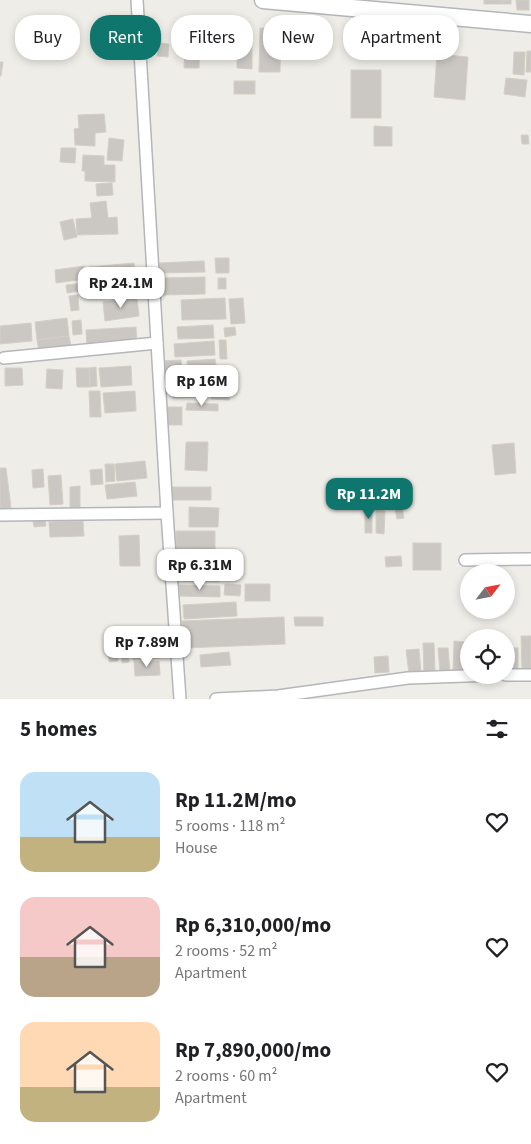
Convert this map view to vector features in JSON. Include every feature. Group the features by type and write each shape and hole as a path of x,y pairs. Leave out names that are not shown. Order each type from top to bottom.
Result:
{"main road":[{"path":"263,0 330,3 531,24"}],"street":[{"path":"137,0 167,513 180,699"},
{"path":"4,358 157,343"},
{"path":"0,515 167,513"},
{"path":"466,560 531,558"},
{"path":"515,675 531,675"},
{"path":"216,699 278,696 408,678 460,676"}],"building":[{"path":"484,0 502,0 502,4 484,4"},
{"path":"502,0 511,0 511,4 502,4"},
{"path":"516,0 529,0 529,10 517,10"},
{"path":"260,28 263,28 263,60 280,60 280,72 259,72"},
{"path":"161,43 169,44 168,57 161,56"},
{"path":"527,51 531,51 531,72 526,72"},
{"path":"514,52 525,52 524,75 513,74"},
{"path":"459,56 468,57 465,100 434,97 437,60 459,60"},
{"path":"184,60 199,60 199,68 184,68"},
{"path":"237,60 252,60 252,69 237,68"},
{"path":"0,62 3,62 1,76 0,76"},
{"path":"351,70 381,70 381,118 351,118"},
{"path":"506,78 527,80 525,97 504,94"},
{"path":"234,81 255,81 255,94 234,94"},
{"path":"104,114 106,132 95,133 95,146 75,145 74,129 79,128 78,115"},
{"path":"374,126 392,127 392,146 374,146"},
{"path":"521,135 528,135 529,144 522,144"},
{"path":"109,138 124,140 122,161 107,160"},
{"path":"61,148 76,148 75,163 60,162"},
{"path":"83,155 104,156 104,165 115,165 115,182 85,181 85,171 82,171"},
{"path":"112,183 113,195 97,196 96,184"},
{"path":"106,201 108,218 117,217 118,234 77,235 76,219 92,218 90,203"},
{"path":"73,219 77,237 64,240 60,222"},
{"path":"215,258 229,258 229,273 216,273"},
{"path":"204,261 205,272 159,273 159,263"},
{"path":"134,263 137,291 92,295 89,267"},
{"path":"84,266 85,279 56,283 55,270"},
{"path":"205,277 205,294 163,295 163,278"},
{"path":"218,278 226,278 226,289 218,289"},
{"path":"86,283 87,290 67,293 66,285"},
{"path":"78,295 79,310 71,311 69,296"},
{"path":"137,298 139,316 105,321 103,302"},
{"path":"225,298 226,319 182,320 181,300"},
{"path":"243,298 245,323 231,324 229,299"},
{"path":"67,318 69,336 37,340 35,322"},
{"path":"81,320 82,334 73,335 72,321"},
{"path":"31,323 32,341 0,344 0,326"},
{"path":"213,325 214,338 178,339 177,327"},
{"path":"136,327 137,343 87,346 86,330"},
{"path":"235,327 236,335 225,337 224,328"},
{"path":"69,336 71,347 39,351 37,340"},
{"path":"219,340 226,340 227,359 220,359"},
{"path":"214,341 215,355 175,357 174,344"},
{"path":"215,359 217,372 188,374 187,361"},
{"path":"181,360 182,370 163,371 162,361"},
{"path":"131,366 132,385 101,387 99,368"},
{"path":"96,367 97,386 90,387 89,368"},
{"path":"5,368 22,368 23,385 5,386"},
{"path":"76,368 89,368 90,387 77,387"},
{"path":"47,369 63,370 62,389 46,388"},
{"path":"173,381 204,381 204,397 173,398"},
{"path":"211,382 230,382 229,400 211,399"},
{"path":"89,391 100,391 101,417 90,417"},
{"path":"135,391 136,411 105,413 103,393"},
{"path":"187,403 218,404 218,411 186,410"},
{"path":"166,407 182,407 182,425 166,425"},
{"path":"186,442 208,442 207,471 185,470"},
{"path":"514,443 516,473 495,475 492,445"},
{"path":"145,461 147,478 117,481 115,464"},
{"path":"105,464 114,464 115,481 106,482"},
{"path":"0,468 6,468 11,508 0,510"},
{"path":"43,469 44,487 33,488 32,470"},
{"path":"102,469 103,484 91,485 90,470"},
{"path":"61,475 63,504 50,505 48,476"},
{"path":"135,482 137,496 107,499 105,485"},
{"path":"80,486 80,508 70,508 70,487"},
{"path":"171,487 211,487 211,500 172,500"},
{"path":"189,507 219,508 218,527 189,527"},
{"path":"365,507 372,507 372,533 365,533"},
{"path":"402,508 404,518 397,519 395,509"},
{"path":"376,510 385,511 384,534 376,533"},
{"path":"45,520 46,526 34,527 33,521"},
{"path":"83,521 84,536 50,537 49,522"},
{"path":"176,531 215,531 215,553 176,552"},
{"path":"139,535 140,566 120,566 119,536"},
{"path":"413,543 441,543 441,570 413,570"},
{"path":"401,556 402,566 386,567 385,557"},
{"path":"178,557 219,557 219,582 178,581"},
{"path":"223,560 238,560 239,578 224,578"},
{"path":"225,584 241,585 240,596 224,595"},
{"path":"245,584 270,584 270,601 245,601"},
{"path":"179,585 220,586 220,597 179,596"},
{"path":"236,602 237,616 184,619 183,605"},
{"path":"284,617 285,644 184,648 182,621"},
{"path":"294,617 323,617 323,626 295,626"},
{"path":"521,636 531,636 531,669 522,669"},
{"path":"108,638 117,638 118,661 109,662"},
{"path":"121,641 128,641 129,662 122,663"},
{"path":"454,641 460,641 460,672 453,671"},
{"path":"423,643 434,643 435,673 424,673"},
{"path":"161,644 161,658 133,660 132,645"},
{"path":"438,648 448,648 450,672 440,672"},
{"path":"515,648 518,648 518,670 515,670"},
{"path":"419,649 421,673 409,674 406,650"},
{"path":"229,652 231,665 201,667 200,655"},
{"path":"388,656 389,672 375,673 374,657"},
{"path":"134,661 159,661 160,675 135,676"}]}
